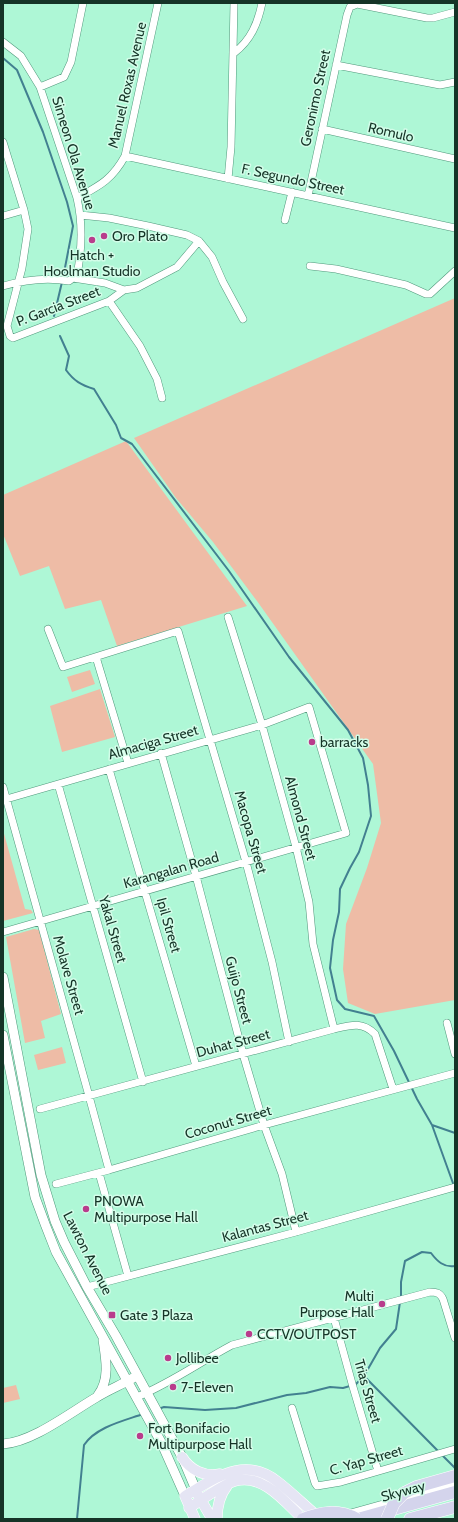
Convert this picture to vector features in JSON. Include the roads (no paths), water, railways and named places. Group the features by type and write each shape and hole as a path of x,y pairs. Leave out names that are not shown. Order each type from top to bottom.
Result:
{"highway":[{"path":"386,1519 394,1503 400,1496 410,1490 455,1476"},
{"name":"Skyway","path":"357,1519 455,1492"},
{"name":"Skyway","path":"410,1519 455,1507"},
{"path":"303,1519 320,1513 331,1512 347,1514 357,1519"},
{"path":"443,1519 455,1515"}],"main road":[{"name":"Lawton Avenue","path":"3,977 41,1175 50,1207 64,1242 87,1287 182,1457 200,1501 212,1519"},
{"name":"Lawton Avenue","path":"3,1035 35,1197 56,1252 161,1442 195,1519"},
{"path":"97,1396 103,1389 106,1381 106,1358 101,1333"},
{"path":"3,1444 18,1441 30,1436 55,1423 97,1396 138,1376"},
{"path":"182,1457 187,1464 201,1473 216,1475 246,1469 267,1474 279,1482 316,1515 325,1519"},
{"path":"185,1496 228,1473"},
{"path":"190,1508 228,1484 235,1481 246,1480 264,1484 275,1492 303,1519"},
{"path":"217,1519 219,1499 228,1484"},
{"path":"333,1519 455,1485"},
{"path":"369,1519 455,1495"}],"street":[{"path":"40,87 64,77 71,62 83,3"},
{"name":"Manuel Roxas Avenue","path":"77,198 105,182 118,169 125,156 158,3"},
{"path":"228,179 232,147 234,3"},
{"path":"234,53 242,47 256,26 262,3"},
{"name":"Geronimo Street","path":"308,196 350,7 357,4 427,18 433,18 455,12"},
{"name":"Simeon Ola Avenue","path":"3,42 21,56 40,87 77,198 80,215 81,254 77,275 71,280"},
{"path":"336,65 440,85 455,82"},
{"name":"Romulo","path":"322,129 455,159"},
{"name":"P. Garcia Street","path":"3,145 24,210 28,229 22,268 17,282 7,326 10,336 13,338 109,301 124,290 137,288 177,267 199,241"},
{"name":"F. Segundo Street","path":"125,156 455,228"},
{"path":"285,220 292,192"},
{"path":"3,216 24,210"},
{"path":"80,215 109,218 148,226 187,235 199,241 212,257 223,282 243,319"},
{"path":"310,266 336,269 406,285 426,294 430,294 455,271"},
{"path":"3,286 17,282 54,278 105,283 124,290"},
{"path":"109,301 140,346 157,379 162,398"},
{"name":"Almond Street","path":"228,617 262,725 296,847 310,902 313,944 334,1029"},
{"path":"48,629 63,667 96,657 128,763"},
{"name":"Macopa Street","path":"96,657 178,632 211,739 246,862 272,962 290,1042"},
{"name":"Almaciga Street","path":"5,799 262,725 309,707 346,833"},
{"name":"Guijo Street","path":"161,753 196,876 243,1054 264,1125 282,1174 296,1232"},
{"name":"Ipil Street","path":"109,769 196,1066"},
{"name":"Yakal Street","path":"58,784 143,1082"},
{"name":"Molave Street","path":"3,787 5,799 109,1170"},
{"name":"Karangalan Road","path":"3,932 346,833"},
{"path":"447,1023 455,1054"},
{"name":"Duhat Street","path":"40,1109 334,1029 358,1025 369,1028 375,1034 393,1089"},
{"name":"Coconut Street","path":"56,1184 393,1089 455,1073"},
{"path":"99,1173 128,1276"},
{"name":"Kalantas Street","path":"87,1287 296,1232 452,1188"},
{"path":"139,1401 147,1394 207,1358 232,1346 430,1292 435,1292 441,1295 455,1338"},
{"name":"Trias Street","path":"334,1318 378,1472"},
{"name":"C. Yap Street","path":"292,1408 315,1484 317,1486 341,1482 378,1472 432,1454 455,1449"}],"waterway":[{"path":"3,58 17,70 43,132 67,202 73,226 63,278"},
{"path":"54,316 62,282"},
{"path":"60,336 69,356 66,370 78,382 94,389 116,425 121,438 132,444 229,571 289,657 348,730 363,758 368,785 371,816 359,852 340,889 339,912 333,940 330,968 337,1000 345,1009 374,1016 394,1051 417,1099 432,1125 454,1186"},
{"path":"432,1125 455,1133"},
{"path":"401,1298 401,1282 405,1261 422,1252 431,1253 444,1265 455,1266"},
{"path":"355,1385 364,1376 380,1348 396,1329 400,1302"},
{"path":"364,1376 439,1452"},
{"path":"158,1409 164,1407 205,1410 236,1408 287,1395 306,1393 330,1387 343,1388 350,1386"},
{"path":"77,1519 84,1445 95,1434 110,1425 143,1414"},
{"path":"442,1455 455,1468"}],"place":[{"name":"Oro Plato","path":"104,236"},
{"name":"Hatch + Hoolman Studio","path":"92,240"},
{"name":"barracks","path":"312,742"},
{"name":"PNOWA Multipurpose Hall","path":"86,1209"},
{"name":"Multi Purpose Hall","path":"382,1304"},
{"name":"Gate 3 Plaza","path":"112,1315"},
{"name":"CCTV/OUTPOST","path":"249,1334"},
{"name":"Jollibee","path":"168,1358"},
{"name":"7-Eleven","path":"173,1387"},
{"name":"Fort Bonifacio Multipurpose Hall","path":"140,1436"}]}
